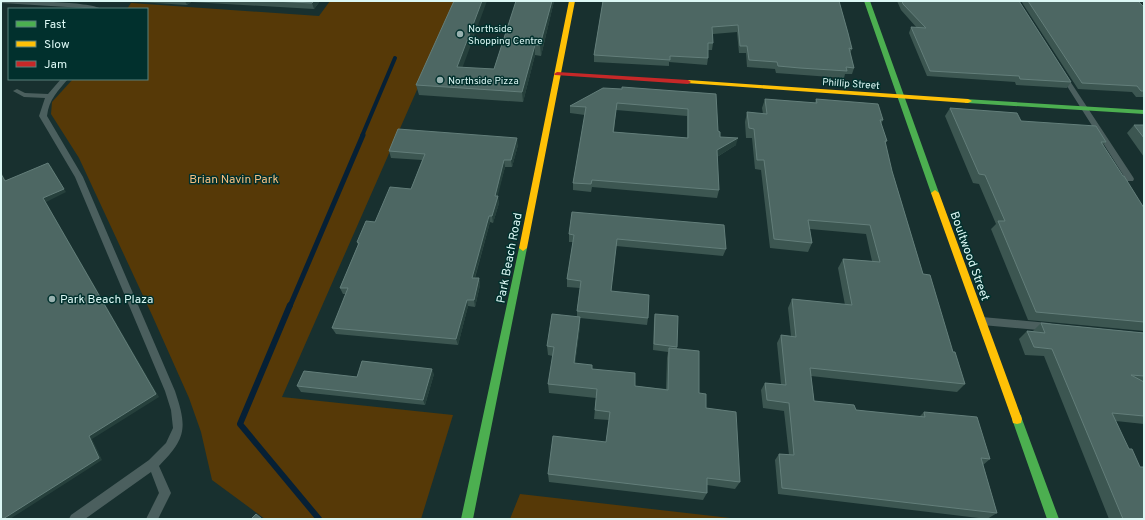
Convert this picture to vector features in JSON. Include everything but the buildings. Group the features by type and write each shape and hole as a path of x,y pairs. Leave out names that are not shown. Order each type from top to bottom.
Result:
{"street":[{"name":"Park Beach Road","path":"467,519 511,311 572,1"},
{"name":"Boultwood Street","path":"867,1 900,97 1052,519"},
{"name":"Phillip Street","path":"557,74 1144,112"}],"lane":[{"path":"1,1 91,8"},
{"path":"1061,72 1130,179"},
{"path":"64,80 49,96 44,107 43,116 79,177 170,391 176,410 178,428 170,447 153,464 75,519"},
{"path":"17,91 24,95 49,96"},
{"path":"981,321 1059,328"},
{"path":"152,519 165,493 153,464"}],"green space":[{"name":"Brian Navin Park","path":"330,1 456,1 282,397 453,415 421,519 265,519 212,480 201,432 189,398 79,158 51,114 52,102 72,80 148,80 148,8 128,8 131,3 319,16"},
{"path":"520,494 739,519 510,519"}],"waterway":[{"path":"362,136 395,58"},
{"path":"290,306 363,135"},
{"path":"290,305 240,424 319,519"}],"traffic: fast":[{"path":"867,1 935,193"},
{"path":"968,101 1144,112"},
{"path":"467,519 523,248"},
{"path":"1017,419 1053,519"}],"traffic: slow":[{"path":"523,248 572,1"},
{"path":"688,82 968,101"},
{"path":"935,193 1017,419"}],"traffic: jam":[{"path":"557,74 688,82"}],"place":[{"name":"Northside Shopping Centre","path":"460,34"},
{"name":"Northside Pizza","path":"440,80"},
{"name":"Park Beach Plaza","path":"52,299"}]}
